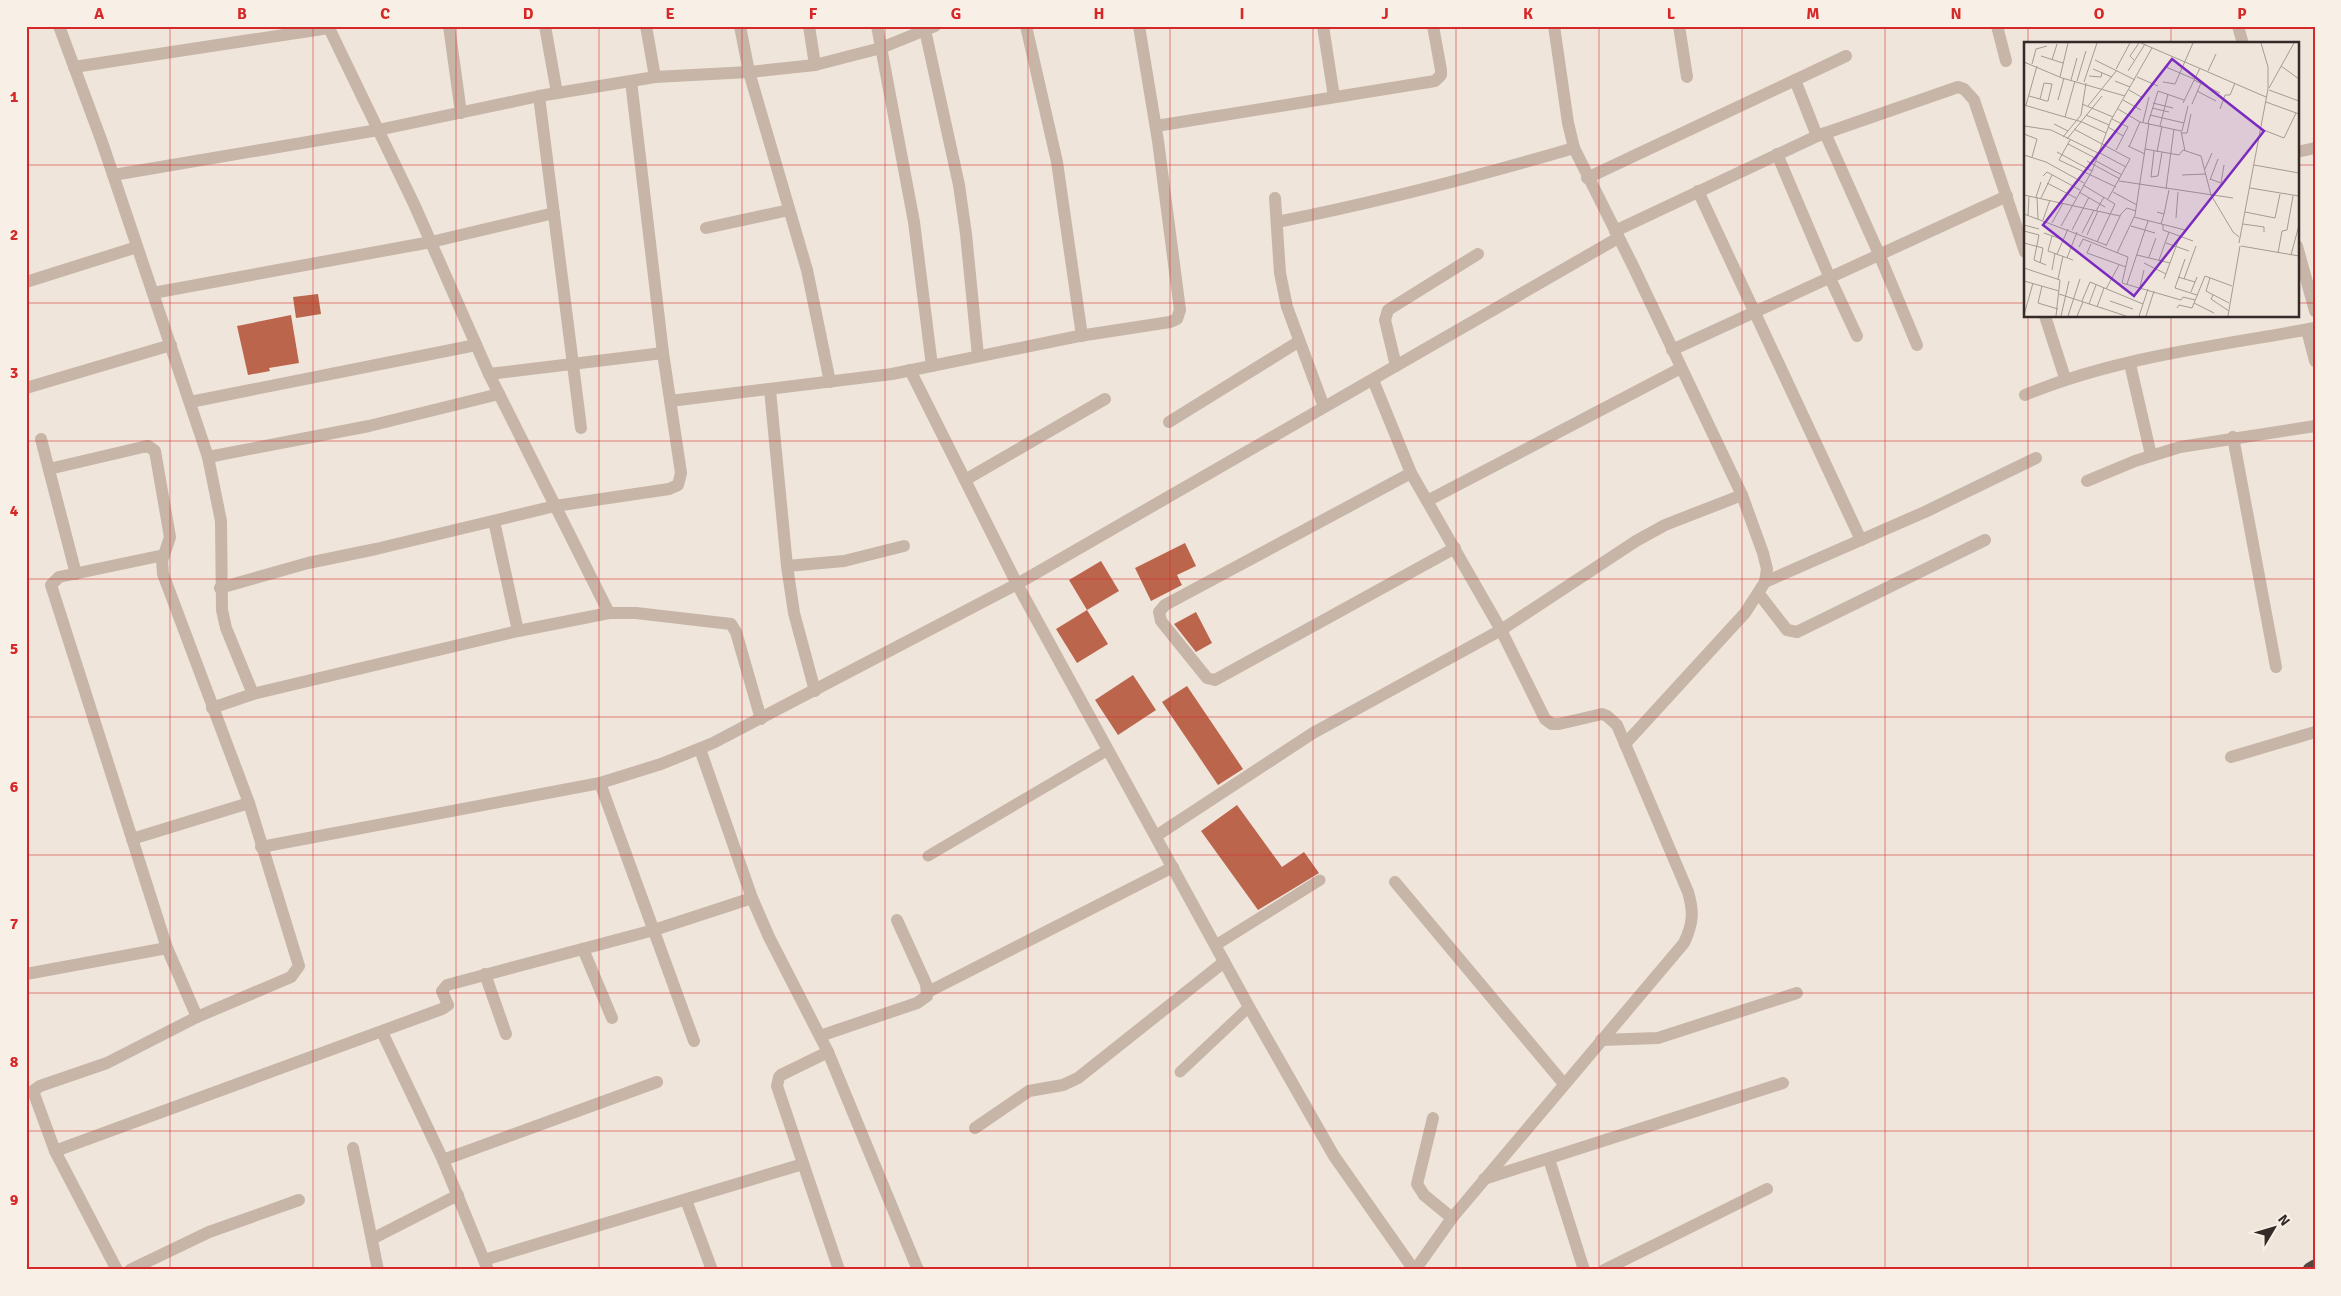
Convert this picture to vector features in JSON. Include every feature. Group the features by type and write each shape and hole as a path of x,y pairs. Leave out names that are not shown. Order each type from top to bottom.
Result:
{"highway":[{"path":"2310,1270 2315,1267"}],"street":[{"path":"60,26 113,175 208,457 220,521 220,588 226,628 253,694"},
{"path":"449,26 461,113"},
{"path":"545,26 557,93"},
{"path":"646,26 655,77"},
{"path":"740,26 749,72 807,270 830,382"},
{"path":"809,26 815,65"},
{"path":"877,26 914,222 932,366"},
{"path":"1026,26 1057,162 1082,336"},
{"path":"670,401 770,390 910,370 1082,336 1170,322 1177,319 1180,314 1156,126 1138,26"},
{"path":"1323,26 1334,97"},
{"path":"1156,126 1435,81 1441,75 1441,70 1434,26"},
{"path":"1554,26 1568,123 1574,148 1742,495 1763,552 1767,569 1765,582 1744,613 1626,744"},
{"path":"1679,26 1687,77"},
{"path":"1997,26 2006,61"},
{"path":"2238,26 2242,42"},
{"path":"74,67 329,27 431,242 489,374 609,613"},
{"path":"113,175 378,130 540,96 655,77 749,72 815,65 881,48 930,28 959,185 966,234 978,356"},
{"path":"1587,178 1846,56"},
{"path":"1795,80 1880,254 1917,345"},
{"path":"220,588 308,563 376,549 555,506 678,485 681,474 662,353 631,81"},
{"path":"261,847 600,783 660,764 700,748 761,720 1017,584 1396,366 1616,234 1698,191 1821,134 1949,89 1964,89 1974,100 2024,249"},
{"path":"540,96 581,428"},
{"path":"1277,222 1354,207 1448,185 1574,148"},
{"path":"2298,152 2315,148"},
{"path":"1777,154 1829,276 1858,336"},
{"path":"1698,191 1755,310 1860,540"},
{"path":"1672,350 1755,310 2007,196"},
{"path":"1276,198 1280,273 1287,308 1298,342 1324,407"},
{"path":"706,228 789,210"},
{"path":"153,293 431,242 554,213"},
{"path":"26,282 137,247"},
{"path":"2298,250 2315,311"},
{"path":"1396,366 1385,320 1388,310 1478,254"},
{"path":"2046,318 2065,378"},
{"path":"2024,395 2065,378 2191,350 2311,329 2315,361"},
{"path":"1169,422 1298,342"},
{"path":"26,388 170,345"},
{"path":"190,402 476,345"},
{"path":"489,374 662,353"},
{"path":"2130,364 2151,456"},
{"path":"1427,501 1681,368"},
{"path":"910,370 1017,584 1249,1007 1334,1156 1414,1270 1452,1218 1484,1179 1684,942 1691,929 1693,917 1688,892 1617,726 1607,716 1602,714 1559,724 1548,722 1542,714 1501,630 1411,472 1372,380"},
{"path":"770,390 787,566 794,613 815,691"},
{"path":"208,457 369,426 499,394"},
{"path":"965,480 1105,399"},
{"path":"2087,480 2151,456 2233,438 2315,426"},
{"path":"2233,438 2276,667"},
{"path":"41,439 76,574"},
{"path":"49,469 143,447 152,448 158,460 170,537 162,561 163,574 249,803 261,847 298,961 298,970 291,977 197,1017 107,1063 35,1089 34,1097 55,1151 117,1270"},
{"path":"1765,582 1927,511 2036,458"},
{"path":"1411,472 1165,605 1159,612 1161,621 1207,678 1215,680 1455,548"},
{"path":"1156,836 1312,733 1501,630 1653,531 1742,495"},
{"path":"494,521 518,630"},
{"path":"1758,594 1787,630 1797,632 1984,540"},
{"path":"787,566 844,561 904,546"},
{"path":"164,555 55,579 51,585 168,948 197,1017"},
{"path":"212,708 253,694 518,630 609,613 636,613 731,624 736,632 761,720"},
{"path":"2231,757 2315,732"},
{"path":"700,748 752,898 769,937 828,1052 918,1270"},
{"path":"600,783 694,1041"},
{"path":"132,839 249,803"},
{"path":"820,1036 917,1003 927,996 928,992 1173,867"},
{"path":"1395,882 1564,1084"},
{"path":"55,1151 446,1007 448,1003 442,991 444,986 654,930 752,898"},
{"path":"897,920 928,992"},
{"path":"26,974 168,948"},
{"path":"583,949 612,1018"},
{"path":"975,1128 1029,1091 1063,1085 1078,1078 1224,962"},
{"path":"485,974 506,1034"},
{"path":"1601,1040 1658,1038 1797,994"},
{"path":"382,1032 444,1160 486,1265 802,1164"},
{"path":"828,1052 785,1073 778,1081 778,1086 802,1164 839,1270"},
{"path":"444,1160 657,1082"},
{"path":"1484,1179 1783,1084"},
{"path":"1433,1118 1416,1184 1424,1195 1452,1218"},
{"path":"353,1148 378,1270"},
{"path":"1549,1159 1584,1270"},
{"path":"1604,1270 1767,1189"},
{"path":"372,1239 458,1195"},
{"path":"130,1270 209,1232 298,1200"},
{"path":"686,1200 712,1270"}],"lane":[{"path":"928,856 1108,750"},
{"path":"1216,945 1320,880"},
{"path":"1180,1072 1249,1007"}],"building":[{"path":"318,294 321,314 296,318 293,297"},
{"path":"291,315 299,363 269,368 270,371 248,375 237,326"},
{"path":"1185,543 1196,566 1177,575 1182,585 1151,601 1135,568"},
{"path":"1101,561 1119,591 1087,610 1069,580"},
{"path":"1087,610 1108,644 1077,663 1056,629"},
{"path":"1196,612 1212,643 1196,652 1174,624"},
{"path":"1133,675 1156,710 1118,735 1095,700"},
{"path":"1187,686 1243,769 1218,785 1162,702"},
{"path":"1237,805 1282,867 1304,852 1319,873 1258,910 1201,831"}]}
